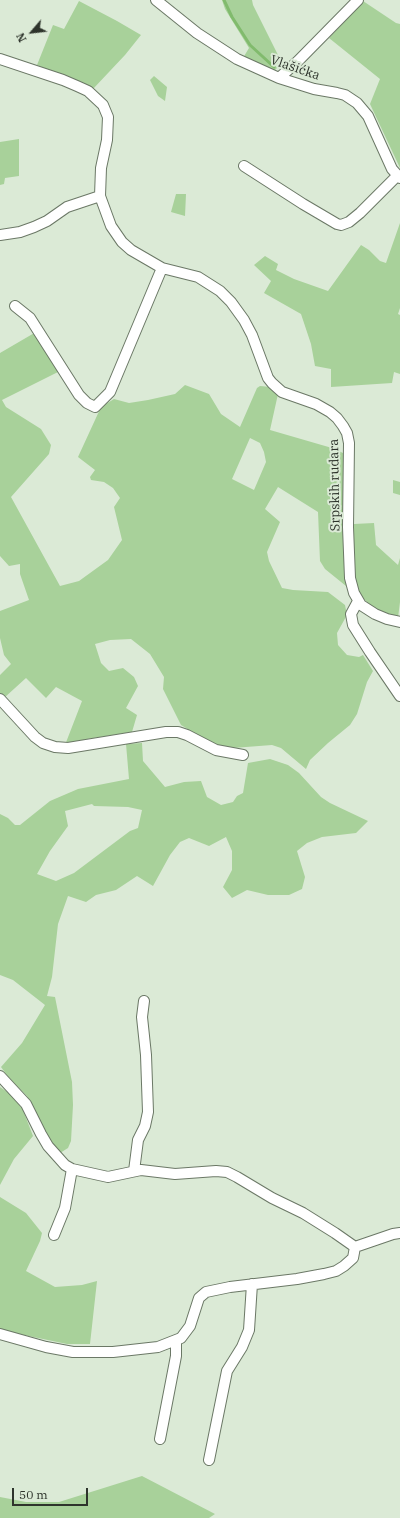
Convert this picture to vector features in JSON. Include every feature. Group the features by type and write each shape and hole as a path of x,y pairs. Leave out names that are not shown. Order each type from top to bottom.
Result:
{"street":[{"name":"Vlašićka","path":"156,0 197,33 237,59 279,78 314,89 337,92 345,95 357,103 370,120 388,160 398,177"},
{"path":"279,78 298,61 358,0"},
{"name":"Srpskih rudara","path":"0,59 70,83 88,92 103,105 108,117 107,140 101,168 100,196 112,226 122,242 131,250 162,268 198,277 220,291 231,302 244,320 252,335 268,378 272,383 282,392 316,404 330,412 337,418 347,432 349,443 348,527 350,578 358,601"},
{"path":"244,166 303,204 341,225 349,222 360,213 398,177"},
{"path":"0,235 20,232 34,227 67,207 100,196"},
{"path":"15,306 30,318 79,395 87,403 95,407 110,392 162,268"},
{"path":"400,622 381,617 361,605 358,601 351,614 353,625 400,696"},
{"path":"0,700 35,738 43,743 55,747 68,748 166,732 178,732 216,750 243,755"},
{"path":"134,1171 138,1140 145,1126 148,1112 146,1055 142,1017 144,1001"},
{"path":"0,1076 26,1104 40,1134 48,1146 65,1165 72,1169 108,1177 134,1171 175,1174 216,1171 227,1172 237,1176 272,1198 303,1213 355,1247"},
{"path":"54,1235 65,1208 72,1169"},
{"path":"355,1247 400,1233"},
{"path":"0,1334 46,1347 78,1352 135,1350 158,1347 181,1338 190,1326 195,1307 202,1294 212,1290 297,1279 336,1271 353,1258 355,1247"},
{"path":"209,1460 227,1371 245,1342 249,1330 252,1284"},
{"path":"160,1439 176,1356 176,1341"}],"green space":[{"path":"222,0 252,0 253,5 282,63 274,71 243,58 249,48 225,9"},
{"path":"79,1 141,35 125,55 93,89 37,65 53,25 64,29"},
{"path":"363,1 396,23 400,24 400,168 370,104 380,79 329,38"},
{"path":"154,76 167,87 165,101 158,96 150,80"},
{"path":"19,139 19,176 5,178 4,184 0,185 0,142"},
{"path":"176,194 186,194 185,216 171,212"},
{"path":"400,223 400,308 398,314 400,315 400,374 394,372 392,383 331,387 331,369 315,366 311,344 301,314 264,293 271,281 254,265 265,256 278,264 276,270 294,279 328,291 361,245 369,250 380,261 386,263"},
{"path":"36,332 60,371 2,400 6,407 41,429 51,445 49,454 11,497 60,586 79,581 108,560 122,540 114,507 120,498 113,488 104,482 91,480 90,477 95,470 78,457 101,407 114,399 129,403 148,400 175,394 185,385 209,394 221,414 240,427 257,388 260,386 271,387 278,394 270,430 332,448 343,453 346,586 325,569 320,561 318,512 278,487 265,509 280,522 267,552 269,561 282,588 328,592 345,605 347,615 337,633 338,645 347,655 359,657 363,655 373,671 367,682 357,714 350,725 310,760 306,769 281,748 272,745 233,748 214,745 181,725 163,689 164,677 150,654 131,639 110,640 95,644 101,663 109,671 123,668 134,677 138,686 126,708 137,715 132,732 87,739 65,745 82,701 56,687 46,698 26,678 4,698 0,694 0,675 11,664 4,655 0,638 0,611 29,600 20,574 20,564 9,566 0,556 0,353","holes":["250,438 260,443 266,462 254,490 232,479"]},
{"path":"393,480 400,482 400,495 393,493"},
{"path":"374,523 376,545 398,565 400,558 400,602 398,618 374,609 360,595 354,585 354,524"},
{"path":"142,743 143,761 165,787 184,782 201,781 207,797 221,805 233,802 237,796 243,793 248,763 270,759 288,765 299,773 321,797 330,803 368,821 356,833 322,837 307,843 297,851 305,877 302,889 289,895 268,895 247,890 232,898 223,887 232,870 232,851 226,837 209,846 189,838 180,842 170,855 153,886 137,876 116,890 96,895 86,902 68,896 58,924 52,977 47,996 55,997 72,1082 73,1105 71,1141 68,1148 60,1153 46,1134 27,1096 9,1078 1,1067 22,1043 45,1005 13,980 0,975 0,814 8,818 15,825 20,825 50,801 78,789 129,779 126,744","holes":["92,804 94,806 128,807 142,810 138,828 130,831 74,873 56,881 37,874 50,851 68,826 65,811"]},
{"path":"0,1087 13,1096 23,1110 33,1136 14,1159 0,1185"},
{"path":"0,1197 26,1213 42,1233 40,1241 26,1271 55,1287 82,1285 97,1281 90,1344 67,1344 0,1329"},
{"path":"142,1476 215,1514 209,1518 0,1518 0,1497 26,1502 59,1502"}],"waterway":[{"path":"224,0 232,17 250,45 274,67"}]}
